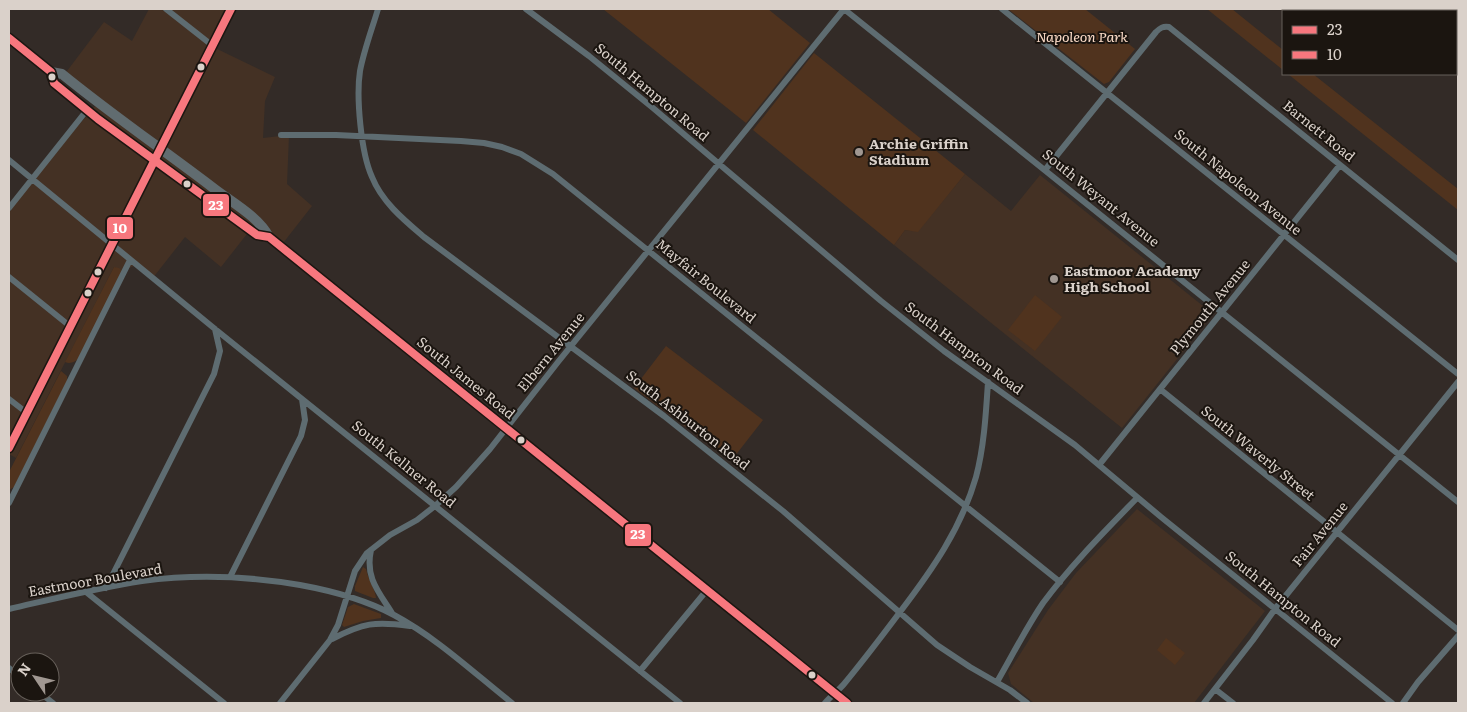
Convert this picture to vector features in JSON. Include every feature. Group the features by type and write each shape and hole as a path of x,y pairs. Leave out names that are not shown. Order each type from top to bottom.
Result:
{"main road":[{"path":"9,448 231,9"},
{"path":"9,38 51,72 62,74 119,120 160,148 263,226 269,237"},
{"name":"South James Road","path":"51,72 54,83 87,110 258,235 269,237 847,703"}],"street":[{"path":"166,9 213,46"},
{"name":"South Ashburton Road","path":"378,9 360,71 359,92 365,154 372,178 386,201 424,236 664,416 783,510 944,650 997,682 1027,703"},
{"name":"South Hampton Road","path":"526,9 604,68 849,275 944,351 1099,465 1137,498 1392,703"},
{"name":"Elbern Avenue","path":"280,703 330,640 338,625 358,565 371,549 390,535 417,520 435,506 472,469 844,9"},
{"name":"South Weyant Avenue","path":"844,9 1458,502"},
{"name":"South Napoleon Avenue","path":"1002,9 1458,374"},
{"name":"Barnett Road","path":"1107,93 1156,32 1162,27 1169,27 1458,260"},
{"path":"1046,170 1107,93"},
{"path":"9,208 87,110"},
{"name":"Mayfair Boulevard","path":"281,135 363,136 469,142 502,147 521,154 553,174 1060,582"},
{"name":"South Kellner Road","path":"9,160 215,329 680,703"},
{"name":"Plymouth Avenue","path":"1099,465 1340,165"},
{"path":"9,503 130,260"},
{"path":"9,277 71,326"},
{"path":"106,588 214,374 220,351 215,329"},
{"path":"825,703 875,645 938,560 965,506 976,476 981,454 988,382"},
{"name":"Fair Avenue","path":"1204,703 1253,640 1274,609 1458,382"},
{"name":"South Waverly Street","path":"1160,390 1458,630"},
{"path":"9,399 27,413"},
{"path":"230,577 301,436 304,420 302,399"},
{"path":"997,682 1025,632 1044,603 1085,552 1137,498"},
{"path":"371,549 368,563 371,576 377,590 393,614"},
{"name":"Eastmoor Boulevard","path":"9,609 143,581 230,577 274,581 348,596 393,614 432,639 512,703"},
{"path":"640,671 707,590"},
{"path":"86,592 224,703"},
{"path":"330,640 362,625 387,623 414,627"},
{"path":"1403,703 1418,682 1458,636"},
{"path":"1215,688 1233,703"}],"shaded area":[{"path":"149,9 231,9 211,46 275,77 265,101 263,138 289,135 287,184 312,206 280,247 254,225 221,267 185,237 152,279 134,266 122,271 114,267 16,458 9,454 9,207 95,106 61,79 104,22 132,41"},
{"name":"Eastmoor Academy High School","path":"965,174 1011,211 1040,175 1213,314 1122,428 894,245 905,230 918,231"},
{"path":"1137,509 1265,611 1194,703 1034,703 1011,684 1008,673 1048,610 1076,573"}],"green space":[{"path":"603,9 768,9 810,43 746,123"},
{"name":"Napoleon Park","path":"1008,9 1085,9 1135,49 1109,82 1104,84"},
{"path":"1207,9 1232,9 1282,49 1282,69"},
{"name":"Archie Griffin Stadium","path":"814,53 965,174 918,232 905,230 894,245 753,130"},
{"path":"1289,75 1314,75 1458,189 1458,210"},
{"path":"114,267 122,271 80,358 71,363 65,362"},
{"path":"1035,295 1062,317 1035,351 1008,330"},
{"path":"666,346 763,420 731,461 634,388"},
{"path":"61,371 67,376 67,381 14,487 9,490 9,472"},
{"path":"363,567 366,569 376,598 355,591 355,586"},
{"path":"354,604 381,614 381,618 344,627 342,625 348,607"},
{"path":"1166,638 1185,653 1175,665 1157,650"}],"transit line":[{"name":"10","path":"9,448 231,9"},
{"name":"23","path":"9,38 51,72 54,83 98,119 257,235 269,237 847,703"}],"place":[{"name":"Archie Griffin Stadium","path":"859,152"},
{"name":"Eastmoor Academy High School","path":"1054,279"}]}
